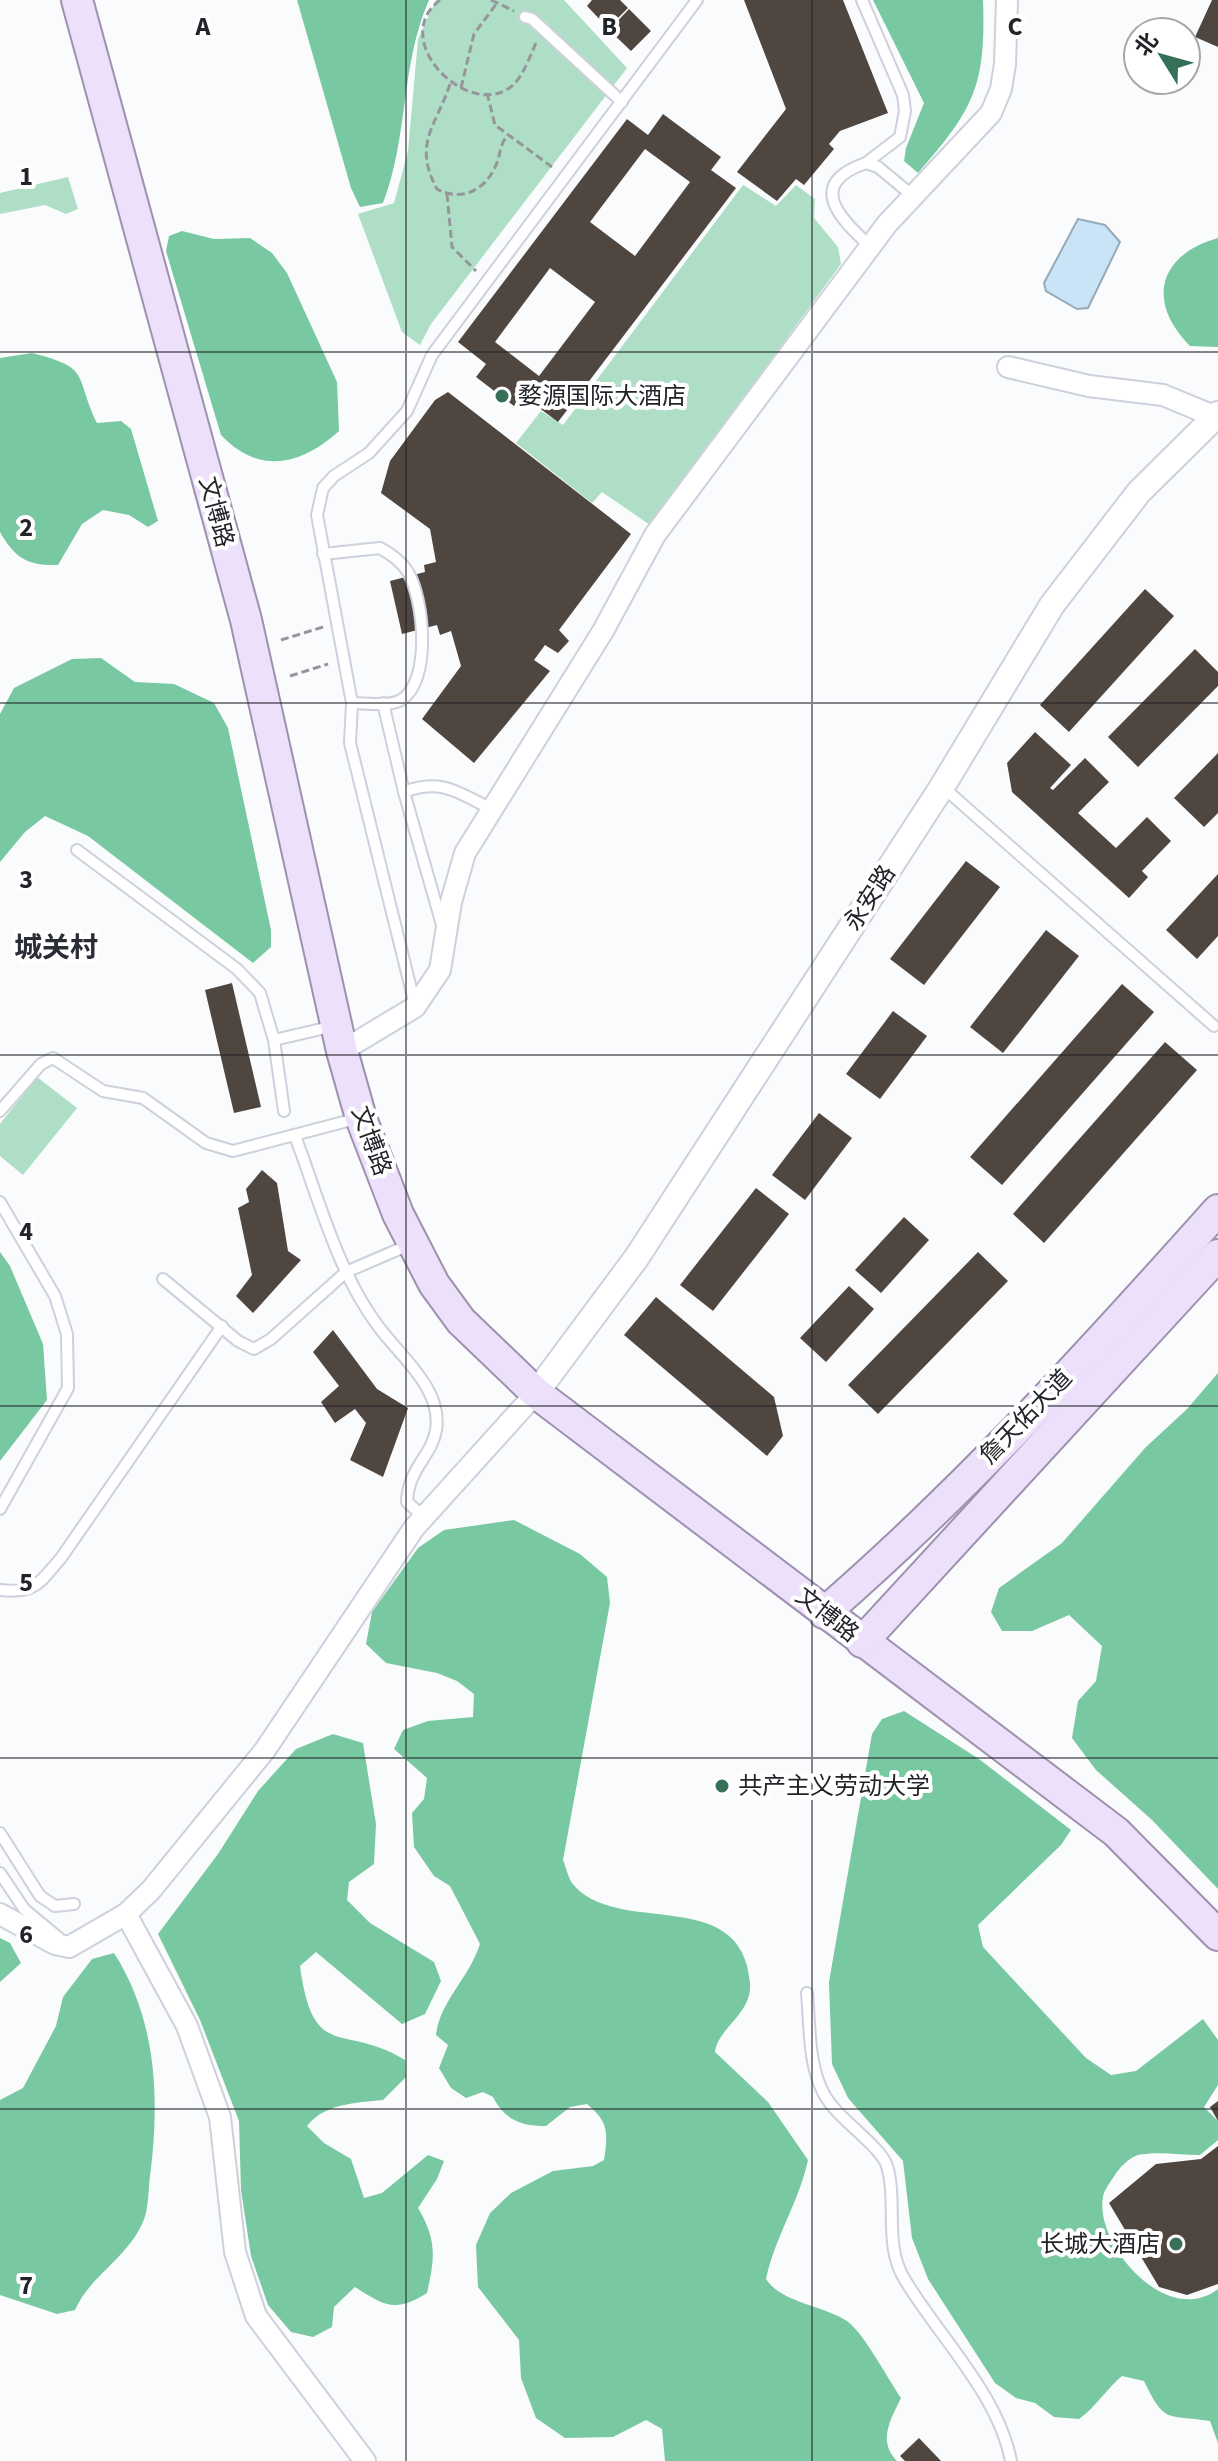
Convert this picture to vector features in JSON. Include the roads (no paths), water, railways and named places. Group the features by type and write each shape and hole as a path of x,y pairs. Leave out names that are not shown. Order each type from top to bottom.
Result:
{"main road":[{"name":"文博路","path":"77,0 246,620 339,1038 361,1118 412,1243 434,1284 461,1321 536,1393 1116,1832 1218,1935"},
{"name":"詹天佑大道","path":"824,1613 913,1534 1125,1314 1218,1210"},
{"name":"詹天佑大道","path":"862,1642 1218,1255"}],"street":[{"path":"339,1038 415,1007 440,970 451,902 465,853 603,631 655,535 870,246 991,113 1001,89 1005,64 1007,0"},
{"path":"1008,367 1089,386 1163,395 1217,416"},
{"name":"永安路","path":"536,1393 637,1257 942,787 1052,605 1139,492 1217,416"},
{"path":"0,1914 55,1944 69,1947 126,1914 151,1890 265,1750 424,1517 536,1393"},
{"path":"126,1914 187,2026 220,2117 235,2252 256,2316 365,2461"}],"lane":[{"path":"415,1007 350,743 352,703 317,515 323,488 334,476 369,453 407,411 432,355 697,0"},
{"path":"862,0 903,95 905,111 900,137 866,163 853,168 836,185 833,207 839,218 870,246"},
{"path":"525,17 532,19 622,102"},
{"path":"866,163 878,167 913,196"},
{"path":"323,554 380,548 394,556 410,576 423,657 420,676 409,694 398,703 352,703"},
{"path":"383,703 404,792 447,940"},
{"path":"404,792 423,785 438,785 491,809"},
{"path":"942,787 1214,1026"},
{"path":"77,850 250,981 260,993 274,1040 284,1111"},
{"path":"274,1040 339,1038"},
{"path":"0,1111 41,1064 53,1058 103,1091 143,1098 206,1143 233,1151 361,1118"},
{"path":"295,1136 346,1272 376,1324 431,1393 436,1430 407,1483 407,1502 424,1517"},
{"path":"0,1202 55,1296 67,1334 68,1388 0,1509"},
{"path":"163,1279 238,1341 254,1349 271,1339 346,1272 412,1243"},
{"path":"0,1590 24,1593 35,1588 61,1558 222,1326"},
{"path":"0,1833 40,1896 55,1906 74,1904"},
{"path":"0,1873 24,1909 69,1947"},
{"path":"807,1993 811,2045 824,2095 860,2138 878,2150 887,2167 892,2240 902,2276 1005,2429 1011,2461"}],"water":[{"path":"1078,219 1105,225 1120,242 1088,308 1077,309 1046,291 1044,283"}],"place":[{"name":"婺源国际大酒店","path":"502,396"},
{"name":"共产主义劳动大学","path":"722,1786"},
{"name":"长城大酒店","path":"1176,2244"}],"district":[{"name":"城关村","path":"56,948"}]}
